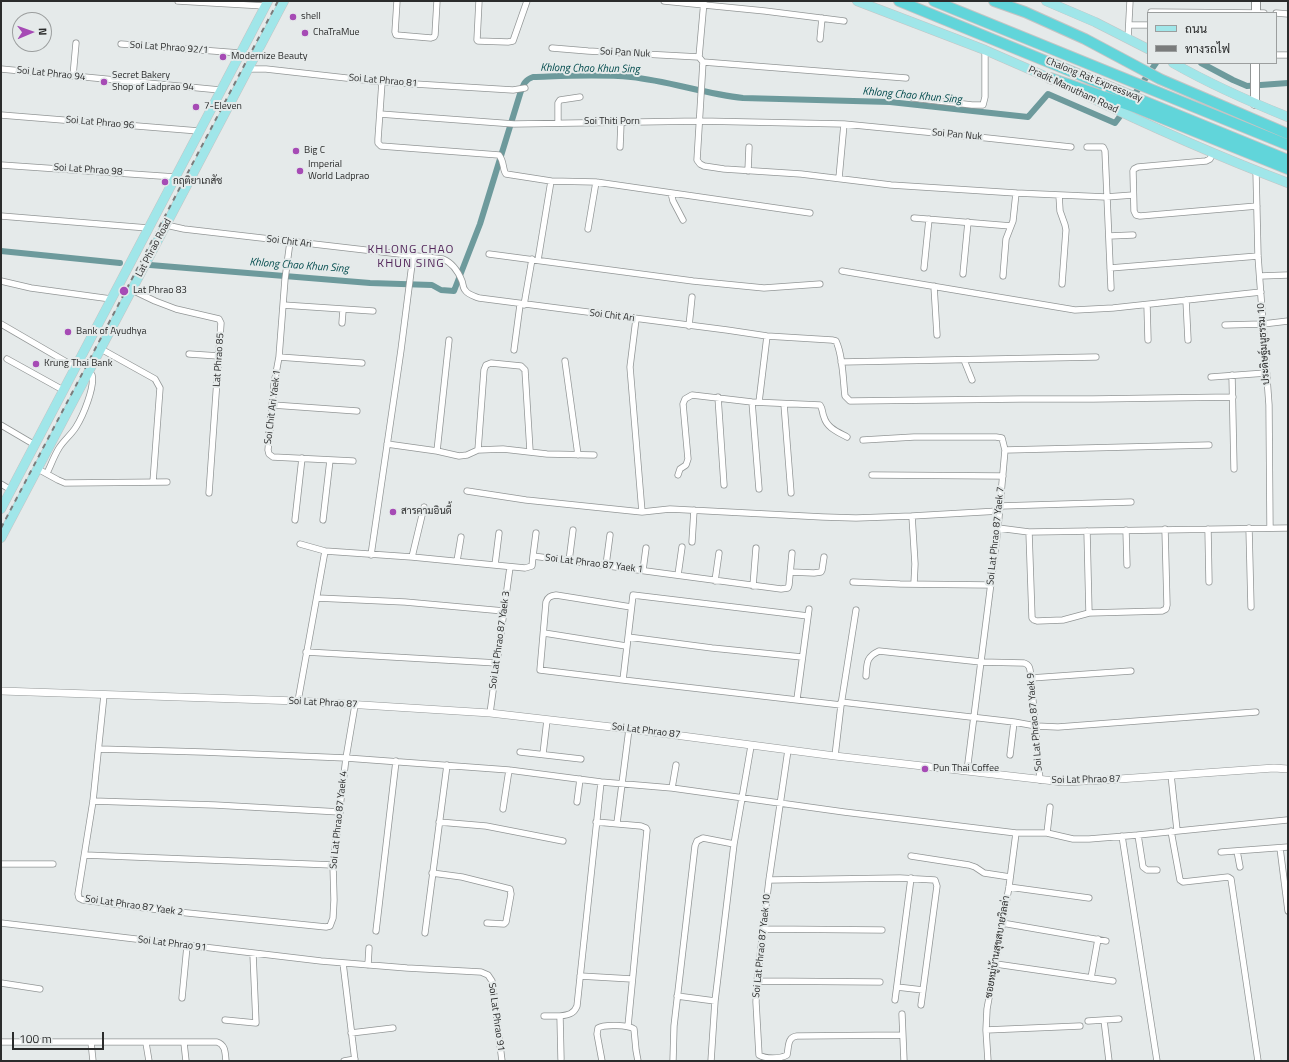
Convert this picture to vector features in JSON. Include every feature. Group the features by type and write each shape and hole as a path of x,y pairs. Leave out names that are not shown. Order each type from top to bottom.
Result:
{"highway":[{"name":"Chalong Rat Expressway","path":"899,1 1288,160"},
{"name":"Chalong Rat Expressway","path":"934,1 1288,145"},
{"path":"994,1 1025,12 1085,39 1160,79 1288,134"},
{"path":"1050,78 1122,109 1202,133 1288,169"}],"main road":[{"name":"Lat Phrao Road","path":"1,538 284,1"},
{"name":"Pradit Manutham Road","path":"857,1 985,50 1050,78"},
{"path":"1046,1 1095,22 1147,48"},
{"path":"1256,1 1256,12"},
{"name":"Lat Phrao Road","path":"1,509 266,4"},
{"path":"1175,64 1214,86 1288,117"},
{"path":"1255,64 1255,104"},
{"name":"Pradit Manutham Road","path":"1122,109 1213,153 1288,183"}],"street":[{"path":"178,1 266,4"},
{"path":"397,1 396,35 431,38 435,35 437,1"},
{"path":"479,1 477,40 508,42 513,41 527,1"},
{"path":"664,1 704,3 844,21"},
{"path":"1128,38 1130,1"},
{"path":"704,3 701,59 702,96 697,160 698,163 704,166 748,171 801,174 891,185 1106,197 1133,195"},
{"path":"1277,14 1288,14"},
{"path":"820,39 822,18"},
{"path":"1129,25 1147,25"},
{"path":"73,76 76,43"},
{"name":"Soi Lat Phrao 92/1","path":"121,44 240,53"},
{"name":"Soi Pan Nuk","path":"552,48 701,59 906,78"},
{"path":"913,98 984,105 985,50"},
{"path":"1277,55 1288,55"},
{"name":"Soi Lat Phrao 81","path":"248,68 382,82 513,90 522,88"},
{"name":"Soi Lat Phrao 94","path":"1,69 220,90"},
{"path":"382,82 378,139 378,143 381,146 501,158 504,172 506,174 551,181 596,182 810,213"},
{"path":"558,123 558,103 560,100 580,97"},
{"name":"Soi Thiti Porn","path":"380,114 512,123 700,121 844,124"},
{"name":"Soi Lat Phrao 96","path":"1,115 199,131"},
{"path":"620,147 621,123"},
{"path":"839,178 844,124"},
{"name":"Soi Pan Nuk","path":"844,124 1071,147"},
{"path":"748,171 749,147"},
{"path":"1087,147 1103,147 1104,151 1111,288"},
{"path":"1213,153 1210,159 1206,161 1136,168 1133,171 1134,211 1136,215 1140,216 1257,206"},
{"name":"Soi Lat Phrao 98","path":"1,165 175,177"},
{"name":"ประดิษฐ์มนูธรรม 10","path":"1256,171 1258,256 1269,405 1270,528"},
{"path":"514,350 522,305 535,260 551,181"},
{"path":"588,229 596,182"},
{"path":"671,192 673,201 683,220"},
{"path":"1003,276 1006,239 1014,215 1016,193"},
{"path":"1059,195 1060,211 1066,230 1062,284"},
{"path":"1,216 148,228"},
{"path":"914,218 1011,226"},
{"path":"924,268 929,219"},
{"path":"963,274 968,222"},
{"name":"Soi Chit Ari","path":"166,225 184,229 443,259 454,266 462,281 464,290 468,294 479,298 522,305 767,336 832,340 836,341 841,362"},
{"path":"1109,236 1134,235"},
{"name":"Soi Chit Ari Yaek 1","path":"290,242 279,357 274,384 268,450 269,454 273,457 353,461"},
{"path":"489,254 693,281 764,288 820,284"},
{"path":"371,555 413,256"},
{"path":"1110,268 1258,256"},
{"path":"842,271 1075,310 1147,305 1261,292"},
{"path":"1260,276 1288,275"},
{"path":"1,281 31,288 111,299"},
{"path":"934,286 937,335"},
{"name":"Lat Phrao 85","path":"132,290 176,309 219,319 221,323 209,493"},
{"path":"689,326 692,297"},
{"path":"1186,300 1188,340"},
{"path":"283,305 373,311"},
{"path":"1147,305 1148,340"},
{"path":"342,323 343,310"},
{"path":"636,319 630,367 642,512"},
{"path":"1225,325 1263,324 1288,321"},
{"path":"1,324 75,367"},
{"path":"760,402 767,336"},
{"path":"437,451 449,340"},
{"path":"101,349 155,379 160,388 153,482"},
{"path":"189,354 219,356"},
{"name":"Soi Chit Ari Yaek 1","path":"279,357 362,363"},
{"path":"1096,357 841,362 845,396 850,401 1233,397"},
{"path":"7,358 63,390"},
{"path":"964,360 972,380"},
{"path":"565,361 578,455"},
{"path":"478,450 484,370 486,365 491,363 521,366 525,370 530,451"},
{"path":"46,474 64,440 77,426 90,394 92,374 88,373"},
{"path":"1211,377 1266,373"},
{"path":"1232,375 1234,469"},
{"path":"678,475 680,469 686,465 688,460 683,404 685,399 692,395 752,402 820,405 825,420 830,427 846,437"},
{"path":"718,398 724,485"},
{"path":"752,402 759,489"},
{"path":"784,404 791,493"},
{"path":"273,405 357,411"},
{"path":"1,425 35,445"},
{"path":"863,440 914,437 1000,437 1002,438 1005,450 1209,445"},
{"path":"387,444 437,451 459,456 467,455 478,450 502,449 547,454 594,455"},
{"name":"Soi Lat Phrao 87 Yaek 7","path":"967,771 998,528 1005,450"},
{"path":"295,520 302,458"},
{"path":"323,520 330,460"},
{"path":"38,468 46,474 65,483 167,482"},
{"path":"872,475 1003,476"},
{"path":"1,484 11,490"},
{"path":"467,491 526,500 642,512 670,509 823,518 912,516 999,508 1131,502"},
{"path":"412,557 424,507"},
{"path":"692,542 694,510"},
{"path":"912,516 915,564 914,584"},
{"path":"998,528 1029,532 1288,528"},
{"path":"1249,528 1251,607"},
{"path":"1029,532 1032,618 1037,621 1063,620 1089,614 1162,611 1166,609 1165,529"},
{"path":"1208,529 1209,582"},
{"path":"569,560 573,530"},
{"path":"1126,530 1127,565"},
{"path":"1087,531 1089,614"},
{"path":"495,565 498,533"},
{"path":"533,556 536,533"},
{"path":"606,565 610,535"},
{"path":"458,561 461,537"},
{"name":"Soi Lat Phrao 87 Yaek 1","path":"300,544 325,551 412,557 510,567 532,566 533,556 785,589 790,585 792,553"},
{"path":"678,575 682,547"},
{"path":"643,570 646,548"},
{"path":"753,586 756,548"},
{"path":"298,701 325,551"},
{"path":"715,581 719,553"},
{"path":"791,572 821,572 824,557"},
{"name":"Soi Lat Phrao 87 Yaek 3","path":"490,714 510,567"},
{"path":"853,582 991,585"},
{"path":"631,607 556,595 548,598 546,602 540,670 1014,722 1036,726 1058,727 1256,712"},
{"path":"623,680 633,596 808,616"},
{"path":"317,598 405,602 504,611"},
{"path":"797,699 809,609"},
{"path":"835,756 841,703 856,610"},
{"path":"544,633 626,646"},
{"path":"628,637 712,648 802,657"},
{"path":"866,676 867,663 870,657 880,651 981,662"},
{"path":"306,652 497,663"},
{"name":"Soi Lat Phrao 87 Yaek 9","path":"981,662 1028,664 1036,726 1040,780"},
{"path":"1031,678 1131,671"},
{"name":"Soi Lat Phrao 87","path":"1,690 298,701 490,714 629,729 751,746 1063,782 1274,768 1288,769"},
{"name":"Soi Lat Phrao 87 Yaek 2","path":"104,695 93,801 78,894 79,898 83,900 176,912 321,927"},
{"name":"Soi Lat Phrao 87 Yaek 4","path":"321,927 330,926 333,918 333,865 346,758 355,705"},
{"path":"543,754 547,720"},
{"path":"1010,755 1014,722"},
{"path":"617,824 629,729"},
{"path":"711,1061 715,1001 734,844 751,746"},
{"path":"99,749 346,758 509,770 601,782 672,788 742,799 1016,833 1047,833 1073,839 1138,835 1174,830 1287,820"},
{"name":"Soi Lat Phrao 87 Yaek 10","path":"788,750 769,880 757,980 756,1010 758,1055 780,1059 787,1055 789,1040 794,1036 902,1035"},
{"path":"520,752 581,759"},
{"path":"376,930 396,761"},
{"path":"425,933 447,765"},
{"path":"672,788 676,765"},
{"path":"503,808 509,770"},
{"path":"1171,775 1174,830 1180,880 1183,882 1228,876 1231,879 1258,1061"},
{"path":"577,802 580,779"},
{"path":"544,1016 560,1016 569,1014 576,1010 577,1006 601,782"},
{"path":"93,801 215,805 340,812"},
{"path":"1047,833 1050,807"},
{"path":"439,822 486,826 562,841"},
{"path":"596,822 641,826 647,830 628,1026"},
{"name":"ซอยหมู่บ้านสุขสบายวิลล่า","path":"988,1061 986,1030 987,1009 996,964 1016,833"},
{"path":"1138,835 1143,867 1147,870 1157,870"},
{"path":"1122,836 1157,1061"},
{"path":"673,1061 677,996 696,843 699,839 703,838 734,844"},
{"path":"1221,852 1288,847"},
{"path":"1280,848 1288,911"},
{"path":"1237,851 1240,867"},
{"path":"85,854 333,865"},
{"path":"911,856 969,865 975,867 984,874 1010,877"},
{"path":"1,864 53,864"},
{"path":"432,873 462,877 510,889 511,894 506,922 504,924 486,923"},
{"path":"769,880 912,878 935,880 937,883 921,1004"},
{"path":"895,1000 912,878"},
{"path":"1008,887 1089,898"},
{"name":"Soi Lat Phrao 91","path":"1,923 253,954 368,965 481,972 488,975 492,981 502,1061"},
{"path":"1002,923 1106,940"},
{"path":"764,929 882,930"},
{"path":"1091,978 1098,939"},
{"path":"182,998 188,946"},
{"path":"368,965 370,948"},
{"path":"225,1020 256,1023 253,954"},
{"path":"343,963 355,1060 344,1061"},
{"path":"996,964 1113,981"},
{"path":"580,976 632,979"},
{"path":"757,980 880,982"},
{"path":"1,983 40,989"},
{"path":"897,987 923,990"},
{"path":"677,996 715,1001"},
{"path":"902,1014 904,1061"},
{"path":"560,1016 561,1059"},
{"path":"1088,1021 1119,1019"},
{"path":"1104,1020 1109,1061"},
{"path":"602,1061 597,1034 598,1028 602,1026 632,1027 636,1032 636,1050 638,1061"},
{"path":"986,1030 1080,1026"},
{"path":"351,1033 393,1028"},
{"path":"1,1042 217,1042 224,1047 226,1061"},
{"path":"91,1042 94,1061"},
{"path":"146,1043 149,1061"},
{"path":"184,1043 186,1061"}],"waterway":[{"name":"Khlong Chao Khun Sing","path":"1132,98 1155,64"},
{"name":"Khlong Chao Khun Sing","path":"1203,64 1247,86 1288,83"},
{"name":"Khlong Chao Khun Sing","path":"150,265 370,283 432,285 441,290 454,291 480,224 522,88 524,84 533,77 594,75 619,76 659,81 715,94 743,98 890,102 1028,117 1048,94 1115,123 1124,111"},
{"name":"Khlong Chao Khun Sing","path":"1,251 120,263"}],"railway":[{"path":"1,528 278,1"}],"place":[{"name":"shell","path":"293,17"},
{"name":"ChaTraMue","path":"305,33"},
{"name":"Modernize Beauty","path":"223,57"},
{"name":"Secret Bakery Shop of Ladprao 94","path":"104,82"},
{"name":"7-Eleven","path":"196,107"},
{"name":"Big C","path":"296,151"},
{"name":"Imperial World Ladprao","path":"300,171"},
{"name":"กฤติยาเภสัช","path":"165,182"},
{"name":"Lat Phrao 83","path":"124,291"},
{"name":"Bank of Ayudhya","path":"68,332"},
{"name":"Krung Thai Bank","path":"36,364"},
{"name":"สารคามอินดี้","path":"393,512"},
{"name":"Pun Thai Coffee","path":"925,769"}],"district":[{"name":"KHLONG CHAO KHUN SING","path":"411,257"}]}
